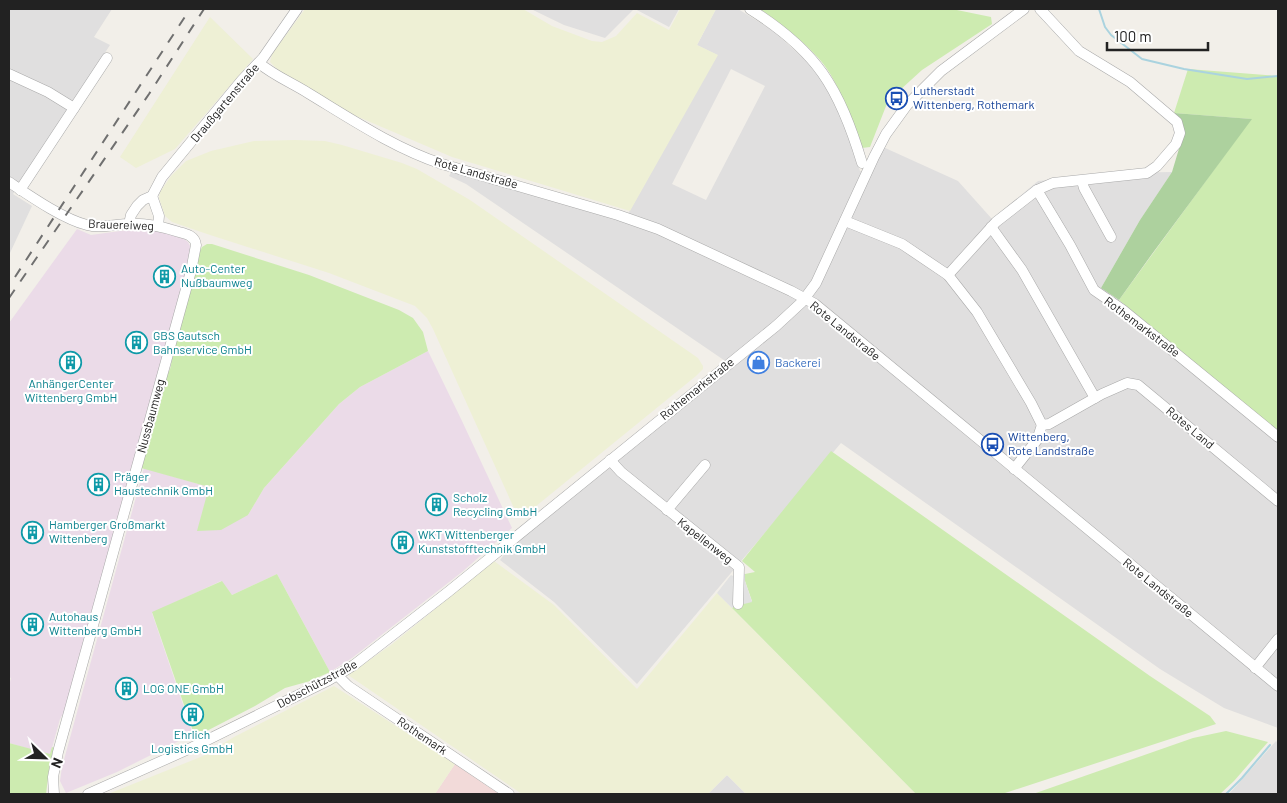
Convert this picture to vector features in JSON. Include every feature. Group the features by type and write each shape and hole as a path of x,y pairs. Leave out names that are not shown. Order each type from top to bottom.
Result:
{"street":[{"name":"Draußgartenstraße","path":"129,224 131,215 137,206 152,196 162,178 242,80 259,63 297,9"},
{"path":"750,9 786,33 822,72 842,106 862,163"},
{"name":"Rothemarkstraße","path":"520,532 776,326 805,299 820,276 880,145 907,105 941,70 1024,9"},
{"path":"948,275 991,227 1037,190 1053,184 1142,174 1152,171 1179,138 1180,127 1172,116 1130,82 1079,51 1040,9"},
{"path":"20,190 107,58"},
{"name":"Rote Landstraße","path":"259,63 339,112 421,156 442,164 608,212 658,229 815,304 1278,686"},
{"path":"9,74 48,92 74,108"},
{"path":"1082,181 1111,237"},
{"name":"Brauereiweg","path":"9,182 66,216 84,224 99,227 129,224 158,226 190,236 196,241"},
{"name":"Rothemarkstraße","path":"1037,190 1070,244 1094,290 1123,310 1278,437"},
{"path":"152,196 159,216 158,226"},
{"path":"845,221 893,240 948,275 977,312 1031,403 1042,426 1037,440 1014,469"},
{"path":"991,227 1002,240 1026,277 1095,398"},
{"name":"Nussbaumweg","path":"54,794 53,777 55,762 193,262 196,241"},
{"name":"Rotes Land","path":"1042,426 1127,383 1138,385 1278,501"},
{"name":"Kapellenweg","path":"610,460 621,472 739,567 738,604"},
{"name":"Kapellenweg","path":"667,510 705,465"},
{"name":"Dobschützstraße","path":"88,794 155,765 338,675 364,658 448,592 520,532"},
{"path":"1255,668 1278,639"},
{"name":"Rothemark","path":"338,675 341,681 348,686 509,794"}],"shaded area":[{"path":"9,9 112,9 94,37 110,45 13,194 32,206 9,255"},
{"path":"531,9 634,9 605,38 564,25"},
{"path":"635,9 679,9 669,27"},
{"path":"716,9 738,9 772,30 811,65 839,105 860,171 870,174 883,147 958,181 992,219 1038,181 1111,173 1172,172 1140,220 1101,288 1119,300 1278,433 1278,728 1224,708 1160,669 841,443 637,684 554,602 500,560 506,552 609,464 734,367 466,184 449,176 453,169 625,219 717,55 697,45","holes":["731,69 765,86 706,200 672,184"]},
{"path":"142,228 184,239 191,248 190,256 64,712 60,719 50,755 9,743 9,686 11,678 9,677 9,323 77,229 91,235"},
{"path":"428,351 512,528 462,572 352,658 330,672 277,574 232,595 221,581 152,613 193,734 117,772 66,793 60,781 62,767 144,468 209,487 248,515 264,488 339,404 360,387"},
{"path":"745,574 745,581 752,602 744,604 740,602 732,608 717,593 731,575"},
{"path":"1276,741 1278,743 1278,794 1229,794"},
{"path":"455,764 499,794 435,794"},
{"path":"727,775 746,794 708,794"}],"green space":[{"path":"305,9 523,9 552,26 592,41 602,42 616,36 637,13 669,30 680,9 716,9 697,45 718,55 630,211 452,157 342,110 279,71 270,62 272,54"},
{"path":"760,9 952,9 991,17 992,24 922,70 888,101 870,147 862,148 834,80 828,70 800,40"},
{"path":"210,17 253,59 175,149 136,168 120,157"},
{"path":"1188,69 1278,76 1278,433 1119,300 1251,119 1174,113"},
{"path":"1174,113 1252,119 1119,300 1101,288 1140,220 1172,172 1184,132"},
{"path":"254,141 325,141 342,145 417,169 470,200 698,358 703,369 530,511 519,514 513,506 433,329 427,318 415,306 329,273 172,222 165,216 159,198 160,192 171,176 186,161 211,151"},
{"path":"207,244 309,275 399,310 413,318 423,332 428,351 360,387 339,404 264,488 248,515 221,530 197,531 209,487 141,468 166,376 171,367 171,356 200,251"},
{"path":"831,451 1150,676 1210,716 1216,724 1002,794 916,794 732,608 740,602 752,601 745,581 745,574 755,572 742,561"},
{"path":"494,561 554,605 637,689 717,593 916,794 746,794 727,775 708,794 522,794 348,675 391,645"},
{"path":"277,574 330,672 310,681 285,688 195,737 152,612 222,581 232,595"},
{"path":"334,686 455,764 435,794 108,794 203,756 234,737"},
{"path":"1226,731 1268,742 1220,794 1033,794 1193,738"},
{"path":"9,743 50,754 52,747 54,748 50,762 46,794 9,794"}],"waterway":[{"path":"1099,9 1105,27 1111,35 1142,59 1184,69 1247,79 1278,76"},
{"path":"1226,794 1270,745"}],"railway":[{"path":"15,277 190,9"},
{"path":"9,298 149,94 204,9"}],"place":[{"name":"Lutherstadt Wittenberg, Rothemark","path":"897,98"},
{"name":"Auto-Center Nußbaumweg","path":"165,276"},
{"name":"GBS Gautsch Bahnservice GmbH","path":"137,343"},
{"name":"AnhängerCenter Wittenberg GmbH","path":"71,363"},
{"name":"Backerei","path":"759,363"},
{"name":"Wittenberg, Rote Landstraße","path":"992,444"},
{"name":"Präger Haustechnik GmbH","path":"98,484"},
{"name":"Scholz Recycling GmbH","path":"437,505"},
{"name":"Hamberger Großmarkt Wittenberg","path":"33,532"},
{"name":"WKT Wittenberger Kunststofftechnik GmbH","path":"402,542"},
{"name":"Autohaus Wittenberg GmbH","path":"33,624"},
{"name":"LOG ONE GmbH","path":"127,689"},
{"name":"Ehrlich Logistics GmbH","path":"192,714"}]}
